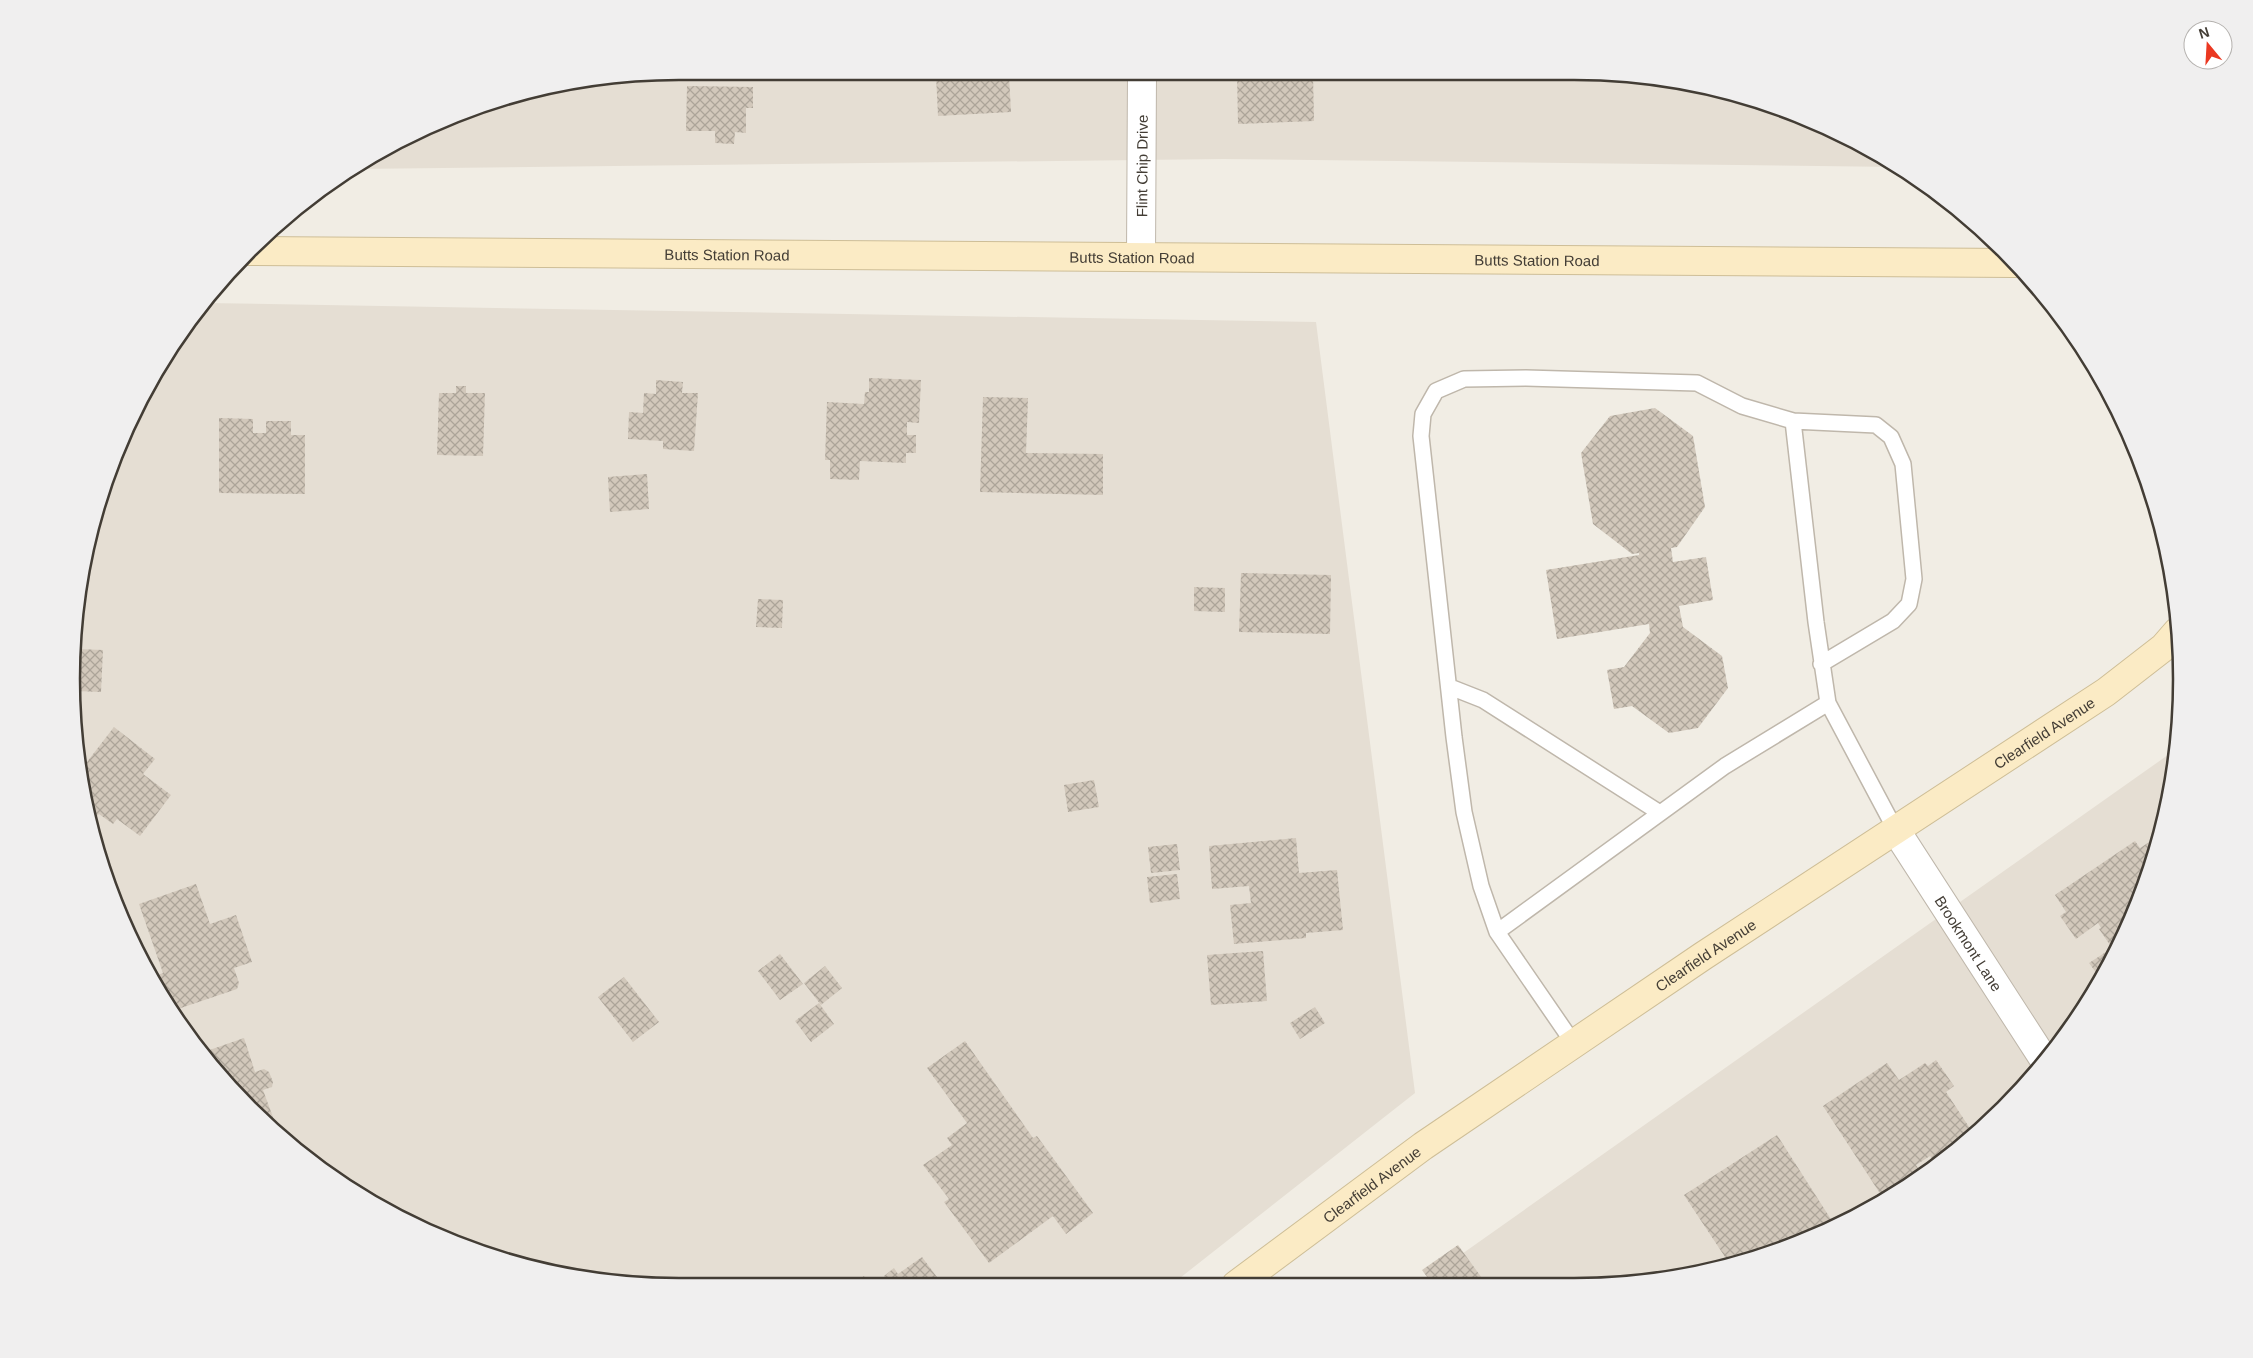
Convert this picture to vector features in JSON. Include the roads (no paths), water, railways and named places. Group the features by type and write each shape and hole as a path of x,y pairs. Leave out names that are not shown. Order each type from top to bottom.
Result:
{"main road":[{"name":"Butts Station Road","path":"264,247 1141,257 2005,263"},
{"name":"Clearfield Avenue","path":"1245,1278 1423,1146 1895,829 2106,692 2164,647 2172,638"}],"street":[{"name":"Flint Chip Drive","path":"1141,257 1142,80"},
{"name":"Brookmont Lane","path":"1895,829 2041,1054"}],"lane":[{"path":"1574,1044 1497,932 1481,886 1464,812 1421,436 1423,414 1436,391 1464,379 1526,378 1697,383 1742,406 1793,421 1876,426 1891,437 1903,464 1914,579 1909,604 1893,621 1821,664"},
{"path":"1793,421 1821,664 1828,703 1895,829"},
{"path":"1450,687 1483,700 1660,813"},
{"path":"1497,932 1726,766 1828,703"}]}
